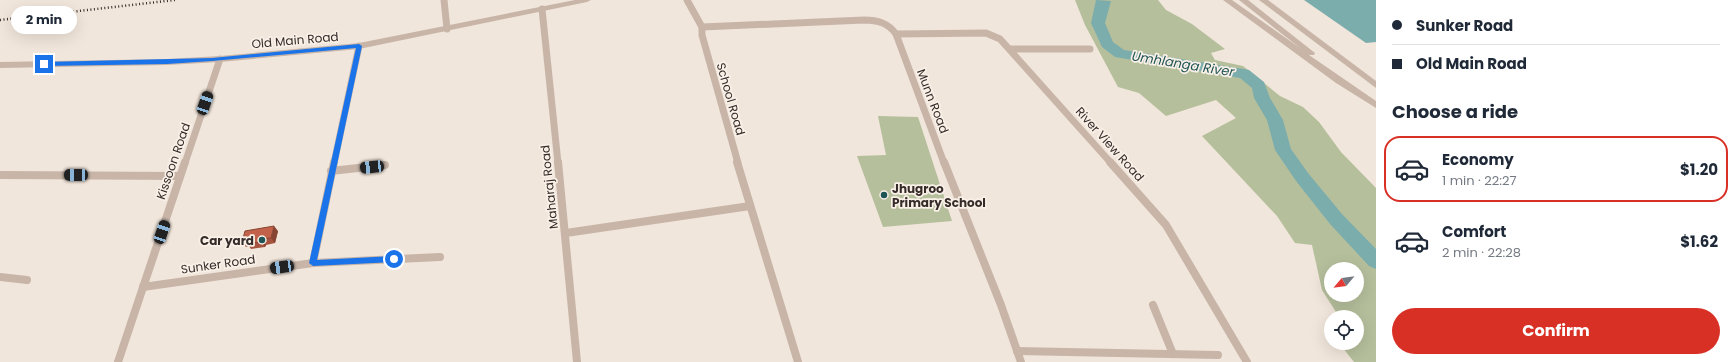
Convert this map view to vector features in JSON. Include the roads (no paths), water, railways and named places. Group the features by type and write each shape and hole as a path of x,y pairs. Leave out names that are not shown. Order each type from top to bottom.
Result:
{"street":[{"path":"444,0 447,29"},
{"name":"Old Main Road","path":"0,65 167,62 220,59 359,46 587,0"},
{"name":"School Road","path":"687,0 702,27 702,34 718,96 798,362"},
{"path":"1227,0 1339,81 1376,104"},
{"path":"1243,0 1376,104"},
{"path":"1263,0 1376,85"},
{"path":"1274,0 1337,52 1351,66"},
{"name":"Maharaj Road","path":"542,10 566,233 577,362"},
{"path":"702,27 875,20 886,23 896,34"},
{"name":"River View Road","path":"896,34 986,33 1000,39 1166,225 1247,362"},
{"name":"Munn Road","path":"896,34 925,114 1001,305 1021,362"},
{"path":"313,263 331,171 359,46"},
{"path":"1010,49 1090,49"},
{"name":"Kissoon Road","path":"118,362 220,59"},
{"path":"331,171 385,165"},
{"path":"0,175 180,176"},
{"path":"566,233 750,206"},
{"name":"Sunker Road","path":"143,287 313,263 440,257"},
{"path":"0,277 27,280"},
{"path":"1153,305 1173,354"},
{"path":"1017,351 1218,355"}],"water":[{"path":"1304,0 1376,0 1376,42 1366,43"}],"waterway":[{"name":"Umhlanga River","path":"1103,0 1098,23 1107,44 1120,54 1244,74 1259,86 1262,98 1275,120 1283,150 1302,177 1336,219 1376,261"}],"railway":[{"path":"0,20 175,0"}],"place":[{"name":"Jhugroo Primary School","path":"884,195"},
{"name":"Car yard","path":"262,240"}]}
